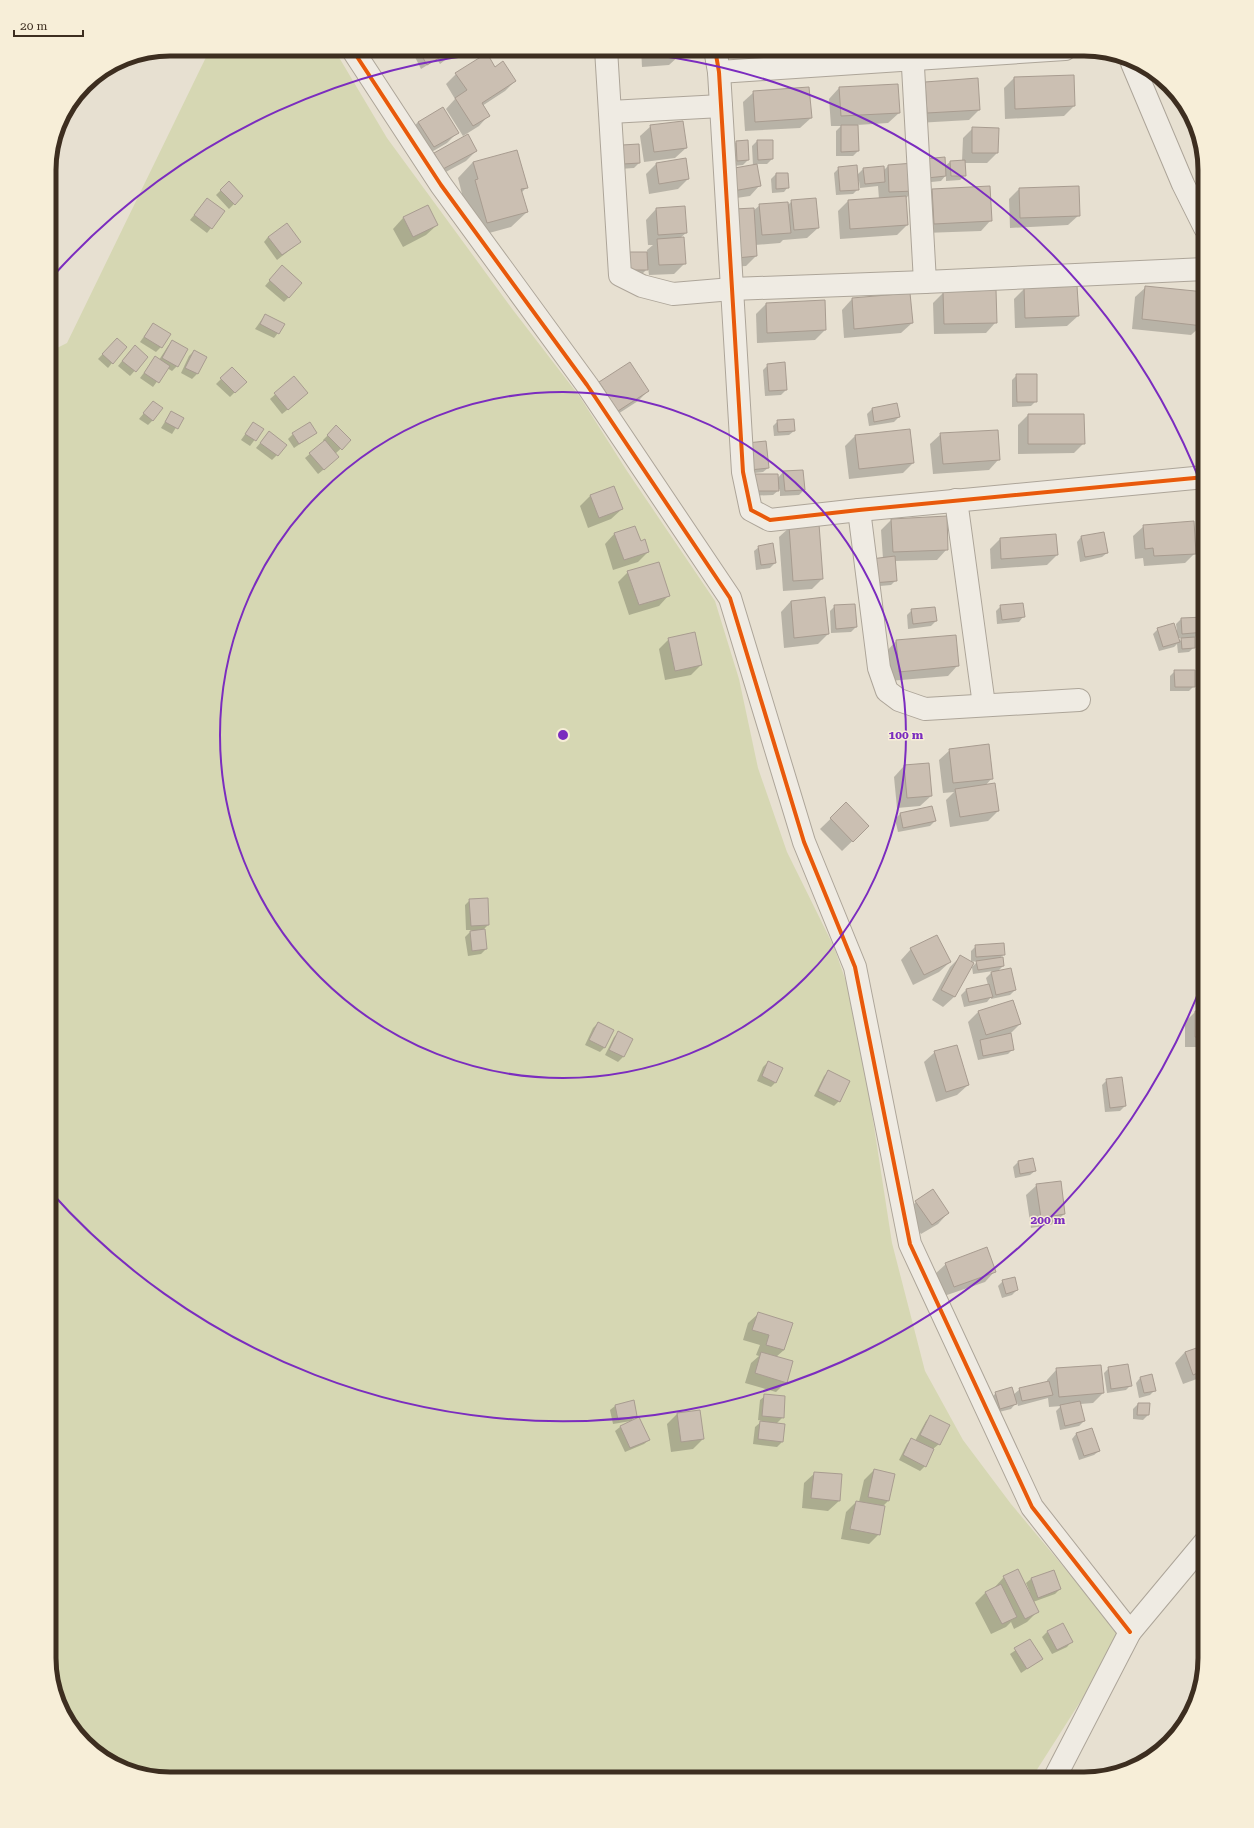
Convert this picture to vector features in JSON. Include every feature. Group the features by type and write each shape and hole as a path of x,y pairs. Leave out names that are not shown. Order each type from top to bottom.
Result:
{"street":[{"path":"357,56 441,185 587,385 730,598 804,842 855,967 910,1244 1032,1507 1130,1632"},
{"path":"606,56 620,275 642,286 673,294 732,289 1198,269"},
{"path":"716,56 719,72 743,472 751,510 770,520 956,500 1198,478"},
{"path":"719,72 902,56"},
{"path":"913,56 925,282"},
{"path":"1134,68 1183,184 1198,214"},
{"path":"610,112 721,106"},
{"path":"956,500 984,705"},
{"path":"859,510 879,668 887,691 900,700 925,709 1079,700"},
{"path":"1058,1772 1130,1632 1198,1550"}],"green space":[{"path":"207,56 338,56 387,138 513,310 580,397 627,471 715,601 739,679 758,768 787,852 834,947 856,1010 892,1243 925,1371 963,1440 1011,1504 1119,1633 1082,1699 1035,1772 163,1772 133,1766 107,1753 84,1733 75,1721 65,1702 60,1687 56,1658 56,348 67,343"}],"building":[{"path":"422,56 438,56 439,58 427,65"},
{"path":"443,56 450,56 445,59"},
{"path":"482,56 489,56 495,67 503,61 516,81 482,103 490,116 473,126 455,98 467,90 455,73"},
{"path":"652,56 681,56 652,57"},
{"path":"1074,75 1075,106 1015,109 1014,77"},
{"path":"978,78 980,110 927,113 925,82"},
{"path":"898,84 900,113 841,116 839,87"},
{"path":"809,87 812,118 755,122 753,91"},
{"path":"443,107 459,133 434,147 418,122"},
{"path":"683,121 687,148 654,152 650,125"},
{"path":"841,125 858,125 859,151 841,152"},
{"path":"972,127 999,128 998,153 972,153"},
{"path":"468,134 477,151 443,169 434,153"},
{"path":"748,140 749,160 737,161 736,141"},
{"path":"757,140 773,140 773,159 758,160"},
{"path":"639,144 640,163 623,164 622,145"},
{"path":"517,150 528,188 521,189 528,212 487,223 475,180 478,179 473,162"},
{"path":"945,157 946,176 927,178 924,159"},
{"path":"686,158 689,179 659,184 656,163"},
{"path":"965,160 966,176 951,176 950,161"},
{"path":"914,163 915,191 889,192 888,165"},
{"path":"757,164 761,186 733,191 729,169"},
{"path":"857,165 859,190 840,191 838,167"},
{"path":"884,166 885,182 865,184 863,168"},
{"path":"776,173 788,173 789,188 776,189"},
{"path":"229,181 243,196 235,205 220,190"},
{"path":"990,186 992,221 934,224 932,189"},
{"path":"1079,186 1080,216 1020,218 1019,188"},
{"path":"906,196 908,225 850,229 848,200"},
{"path":"207,198 225,211 212,229 194,215"},
{"path":"816,198 819,228 794,230 791,200"},
{"path":"788,202 791,233 762,235 759,204"},
{"path":"428,205 438,225 413,237 403,217"},
{"path":"685,206 687,233 658,235 656,208"},
{"path":"754,208 757,256 737,258 734,209"},
{"path":"287,223 301,242 282,255 268,237"},
{"path":"684,237 686,264 659,265 657,239"},
{"path":"629,252 647,252 648,270 630,270"},
{"path":"282,265 302,283 289,298 269,280"},
{"path":"1077,286 1079,316 1025,318 1024,288"},
{"path":"1145,286 1198,291 1198,325 1142,319"},
{"path":"996,290 997,323 944,324 943,292"},
{"path":"910,293 913,323 854,329 852,298"},
{"path":"825,300 826,330 767,333 766,303"},
{"path":"265,314 285,324 279,334 260,324"},
{"path":"153,323 171,334 162,348 144,337"},
{"path":"117,338 127,347 113,364 102,354"},
{"path":"172,340 188,349 178,367 162,358"},
{"path":"135,345 148,357 136,372 122,361"},
{"path":"194,350 207,357 198,374 185,368"},
{"path":"155,356 170,366 159,383 144,373"},
{"path":"630,362 649,391 618,411 599,382"},
{"path":"785,362 787,390 769,391 767,364"},
{"path":"232,367 247,382 235,393 220,378"},
{"path":"1016,374 1037,374 1037,402 1017,402"},
{"path":"294,376 308,393 288,410 274,393"},
{"path":"153,401 163,408 153,421 143,413"},
{"path":"897,403 900,417 874,422 872,408"},
{"path":"171,411 184,418 178,429 165,422"},
{"path":"1028,414 1084,414 1085,444 1028,444"},
{"path":"794,419 795,431 778,432 777,420"},
{"path":"253,422 264,429 256,441 245,434"},
{"path":"310,422 317,433 299,444 292,433"},
{"path":"336,425 351,440 342,450 327,435"},
{"path":"910,429 914,463 859,469 855,435"},
{"path":"998,430 1000,460 943,464 940,433"},
{"path":"269,431 287,445 278,456 260,443"},
{"path":"325,440 339,457 324,470 309,453"},
{"path":"766,441 769,468 750,470 747,443"},
{"path":"803,470 805,490 785,491 783,471"},
{"path":"750,474 778,474 779,491 750,491"},
{"path":"614,486 623,509 599,518 590,495"},
{"path":"947,516 948,550 893,552 891,519"},
{"path":"1194,521 1196,554 1154,556 1153,548 1145,549 1143,525"},
{"path":"819,524 823,579 793,581 789,526"},
{"path":"635,526 641,541 645,539 649,552 624,560 614,533"},
{"path":"1104,532 1108,553 1085,557 1081,536"},
{"path":"1056,534 1058,555 1001,559 1000,538"},
{"path":"773,543 776,563 761,565 758,546"},
{"path":"895,556 897,581 873,583 871,559"},
{"path":"659,562 670,596 639,605 627,571"},
{"path":"825,597 829,634 794,638 791,601"},
{"path":"1023,603 1025,617 1002,620 1000,605"},
{"path":"855,604 857,627 836,629 834,605"},
{"path":"935,607 937,621 913,624 911,609"},
{"path":"1198,617 1198,633 1182,634 1181,618"},
{"path":"1174,623 1180,642 1163,647 1157,628"},
{"path":"695,632 702,665 675,671 668,638"},
{"path":"956,635 959,666 899,672 896,640"},
{"path":"1195,637 1195,648 1182,649 1181,638"},
{"path":"1174,670 1195,670 1195,687 1175,687"},
{"path":"989,744 993,779 953,783 949,749"},
{"path":"929,763 932,796 907,798 904,765"},
{"path":"995,783 999,811 960,817 955,789"},
{"path":"846,802 869,826 853,842 830,818"},
{"path":"932,806 936,821 903,828 900,813"},
{"path":"488,898 489,925 471,926 469,899"},
{"path":"485,929 487,949 472,951 470,931"},
{"path":"937,935 951,962 924,975 910,948"},
{"path":"1004,943 1005,955 976,957 975,945"},
{"path":"960,955 974,963 955,997 941,990"},
{"path":"1003,957 1004,966 978,970 976,961"},
{"path":"1011,968 1016,990 996,995 991,972"},
{"path":"989,984 993,997 969,1002 966,989"},
{"path":"1013,1000 1021,1024 986,1035 978,1011"},
{"path":"1195,1011 1198,1011 1198,1037 1195,1037"},
{"path":"598,1022 614,1030 605,1048 589,1040"},
{"path":"618,1031 633,1039 624,1057 609,1050"},
{"path":"1011,1033 1014,1050 983,1056 980,1040"},
{"path":"957,1045 969,1085 946,1092 934,1051"},
{"path":"768,1061 783,1068 776,1083 762,1076"},
{"path":"828,1070 850,1081 840,1102 818,1091"},
{"path":"1122,1077 1126,1106 1110,1108 1106,1079"},
{"path":"1033,1158 1036,1171 1020,1174 1018,1161"},
{"path":"1061,1181 1065,1214 1041,1218 1036,1184"},
{"path":"933,1189 949,1213 932,1225 915,1201"},
{"path":"987,1247 996,1272 954,1287 945,1263"},
{"path":"1015,1277 1018,1290 1006,1294 1002,1280"},
{"path":"758,1312 793,1323 784,1350 766,1345 769,1335 752,1330"},
{"path":"1198,1347 1198,1373 1193,1375 1185,1352"},
{"path":"761,1352 793,1361 787,1383 755,1373"},
{"path":"1128,1364 1132,1386 1111,1389 1108,1367"},
{"path":"1101,1365 1104,1393 1059,1397 1056,1368"},
{"path":"1152,1374 1156,1391 1144,1393 1140,1377"},
{"path":"1049,1381 1053,1395 1022,1401 1019,1388"},
{"path":"1012,1387 1017,1404 1000,1409 995,1392"},
{"path":"764,1394 785,1396 784,1418 762,1416"},
{"path":"634,1400 637,1416 618,1420 615,1405"},
{"path":"1080,1401 1085,1421 1065,1426 1060,1405"},
{"path":"1138,1403 1150,1403 1149,1415 1137,1415"},
{"path":"700,1410 704,1439 681,1442 677,1413"},
{"path":"930,1415 950,1425 940,1445 920,1435"},
{"path":"639,1417 650,1440 630,1448 620,1426"},
{"path":"760,1421 785,1424 783,1442 758,1439"},
{"path":"1092,1428 1100,1451 1084,1456 1076,1433"},
{"path":"911,1438 934,1449 926,1467 903,1455"},
{"path":"874,1469 895,1474 889,1501 868,1497"},
{"path":"814,1472 842,1474 840,1501 811,1498"},
{"path":"856,1501 885,1506 880,1535 850,1529"},
{"path":"1018,1569 1039,1612 1025,1619 1003,1576"},
{"path":"1054,1570 1061,1589 1038,1598 1031,1578"},
{"path":"1001,1584 1017,1617 1002,1624 985,1592"},
{"path":"1063,1623 1073,1642 1057,1650 1047,1631"},
{"path":"1030,1639 1043,1659 1027,1669 1014,1648"}],"cycle path":[{"path":"357,56 441,185 587,385 730,598 804,842 855,967 910,1244 1032,1507 1130,1632"},
{"path":"716,56 719,72 743,472 751,510 770,520 1198,478"}]}
